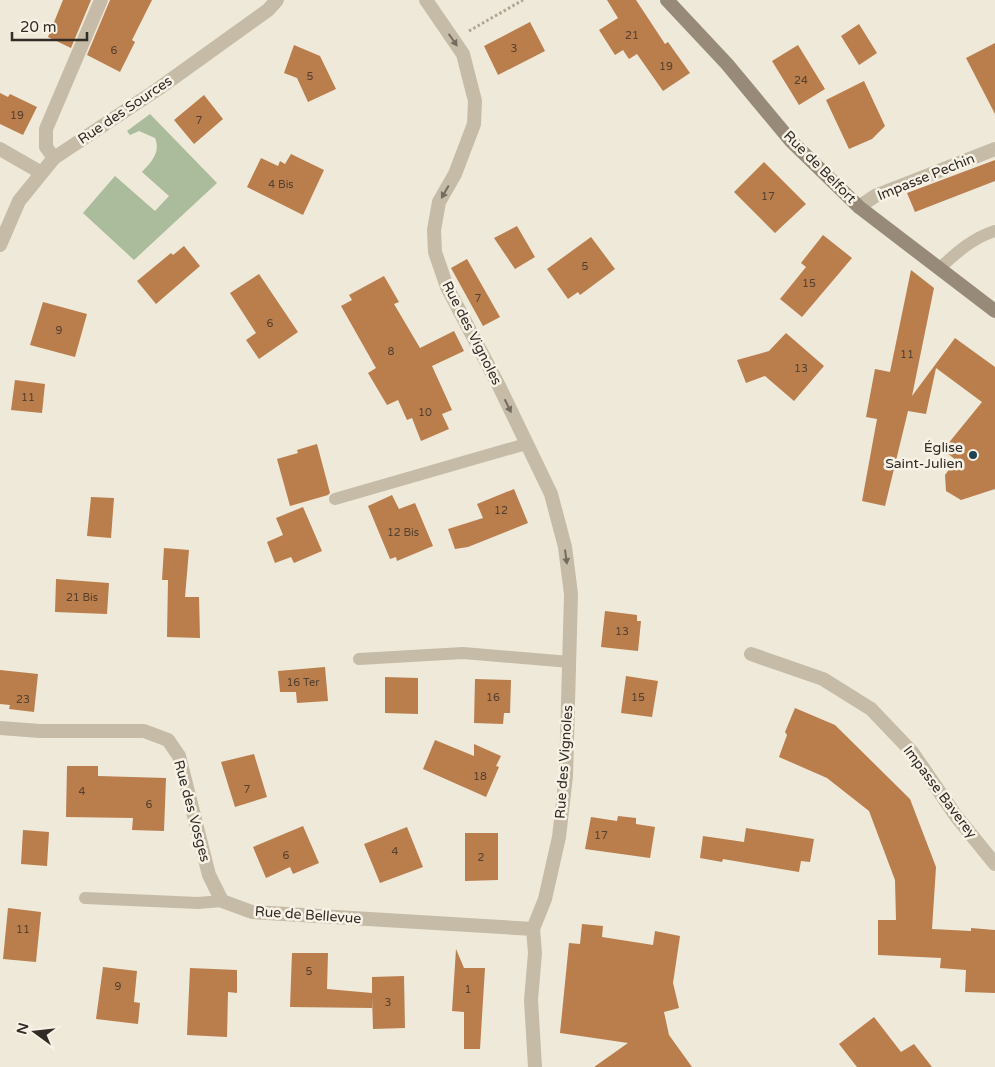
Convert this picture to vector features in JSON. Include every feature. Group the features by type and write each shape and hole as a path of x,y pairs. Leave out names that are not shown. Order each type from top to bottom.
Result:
{"main road":[{"name":"Rue de Belfort","path":"667,0 727,64 791,141 859,207 995,311"}],"street":[{"path":"54,158 46,147 46,129 101,0"},
{"name":"Rue des Sources","path":"0,245 19,200 40,172 54,158 158,89 268,10 278,0"},
{"name":"Rue des Vignoles","path":"426,0 463,54 475,101 474,124 455,174 439,202 434,230 435,252 447,287 551,494 565,547 572,594 566,776 559,836 545,899 533,929 535,953 531,1000 535,1067"},
{"path":"0,149 40,172"},
{"name":"Impasse Pechin","path":"859,207 875,196 995,149"},
{"name":"Impasse Baverey","path":"751,654 823,679 871,709 912,752 956,816 995,864"},
{"name":"Rue des Vosges","path":"0,728 40,731 144,731 168,740 179,756 209,875 222,901"},
{"name":"Rue de Bellevue","path":"222,901 252,912 533,929"}],"lane":[{"path":"940,268 961,248 984,234 995,231"},
{"path":"335,499 526,444"},
{"path":"358,659 463,654 570,662"},
{"name":"Rue de Bellevue","path":"85,898 198,903 222,901"}],"path":[{"path":"453,40 523,0"}],"green space":[{"path":"150,114 217,183 134,260 83,213 115,176 155,211 169,196 142,172 152,161 156,153 157,143 155,138 139,131 130,135 127,131"}],"building":[{"path":"63,0 91,0 71,48 48,37"},
{"path":"110,0 152,0 132,40 135,42 120,72 87,55"},
{"path":"607,0 636,0 665,44 668,42 690,73 663,91 637,54 629,59 623,50 615,55 599,30 618,18"},
{"path":"530,22 545,51 498,75 484,46"},
{"path":"859,24 877,53 859,65 841,36"},
{"path":"995,43 995,114 966,58"},
{"path":"294,45 320,56 336,89 308,102 297,78 284,73"},
{"path":"798,45 825,89 799,105 772,61"},
{"path":"864,81 885,126 872,139 849,149 826,100"},
{"path":"0,93 8,97 10,94 37,107 23,135 0,124"},
{"path":"204,95 223,119 194,144 174,120"},
{"path":"291,154 324,170 303,215 247,187 261,158 278,166 280,161 285,164"},
{"path":"995,160 995,181 915,212 907,193"},
{"path":"764,162 806,204 775,233 734,192"},
{"path":"517,226 535,257 515,269 494,238"},
{"path":"823,235 852,258 802,317 780,299 806,267 801,263"},
{"path":"591,237 615,269 580,295 578,292 568,299 547,269"},
{"path":"184,246 200,266 156,304 137,281 171,253 173,255"},
{"path":"467,259 500,317 483,326 451,268"},
{"path":"911,270 934,288 912,396 955,338 995,367 995,489 961,500 946,491 945,475 956,460 947,453 947,445 982,402 936,368 926,414 908,411 885,506 862,501 877,419 866,417 875,369 890,372"},
{"path":"259,274 298,332 259,359 246,340 256,333 230,293"},
{"path":"384,276 399,302 394,304 420,348 454,331 464,351 432,366 452,410 442,414 449,429 421,441 412,418 407,420 398,400 387,405 368,373 376,368 341,306 352,300 349,295"},
{"path":"43,302 87,314 75,357 30,345"},
{"path":"786,333 824,366 794,401 765,376 746,383 737,360 769,351"},
{"path":"15,380 45,384 42,413 11,410"},
{"path":"317,444 330,493 290,506 277,459 298,453 297,450"},
{"path":"514,489 528,523 468,547 455,549 448,529 483,518 477,504"},
{"path":"392,495 399,509 415,503 433,546 397,561 396,557 390,559 368,506"},
{"path":"91,497 114,498 111,538 87,536"},
{"path":"303,507 322,551 294,563 291,557 275,563 267,542 283,535 276,518"},
{"path":"164,548 189,550 185,597 199,597 200,638 167,637 168,580 162,580"},
{"path":"56,579 109,583 107,614 55,612"},
{"path":"605,611 637,615 637,621 641,621 638,651 601,647"},
{"path":"325,667 328,701 297,703 296,692 280,692 278,671"},
{"path":"0,670 38,674 34,712 9,709 10,705 0,704"},
{"path":"626,676 658,681 652,717 621,713"},
{"path":"385,677 418,678 418,714 385,713"},
{"path":"475,679 511,680 510,713 504,713 503,724 474,723"},
{"path":"795,708 835,725 910,799 936,867 932,929 971,931 971,928 995,930 995,993 965,992 966,970 940,968 941,958 878,955 878,920 896,920 895,880 869,811 827,778 779,757 787,735 785,732"},
{"path":"435,740 474,756 474,744 501,756 496,766 499,767 486,797 423,769"},
{"path":"254,754 267,797 235,807 221,762"},
{"path":"67,766 98,766 98,776 166,778 164,831 132,830 133,818 66,817"},
{"path":"618,816 636,818 636,824 655,827 650,858 585,849 591,817 617,821"},
{"path":"303,826 319,863 293,874 290,867 266,878 253,847"},
{"path":"407,827 423,867 380,883 364,844"},
{"path":"746,828 814,839 810,862 801,861 799,872 723,859 722,862 700,858 703,836 744,842"},
{"path":"23,830 49,832 47,866 21,864"},
{"path":"465,833 498,833 498,880 465,881"},
{"path":"8,908 41,912 36,962 3,959"},
{"path":"582,924 603,926 602,937 653,945 655,931 680,936 673,983 679,1008 664,1012 669,1035 692,1067 594,1067 628,1043 560,1033 569,943 580,944"},
{"path":"456,949 464,968 485,968 480,1049 464,1049 464,1012 452,1011"},
{"path":"292,953 328,953 327,989 372,993 372,977 404,976 405,1028 373,1029 372,997 372,1008 290,1007"},
{"path":"103,967 137,971 134,1002 140,1003 138,1024 96,1019"},
{"path":"190,968 237,970 237,993 228,992 227,1037 187,1035"},
{"path":"874,1017 901,1052 914,1044 932,1067 857,1067 839,1044"}],"place":[{"name":"Église Saint-Julien","path":"973,455"}]}
